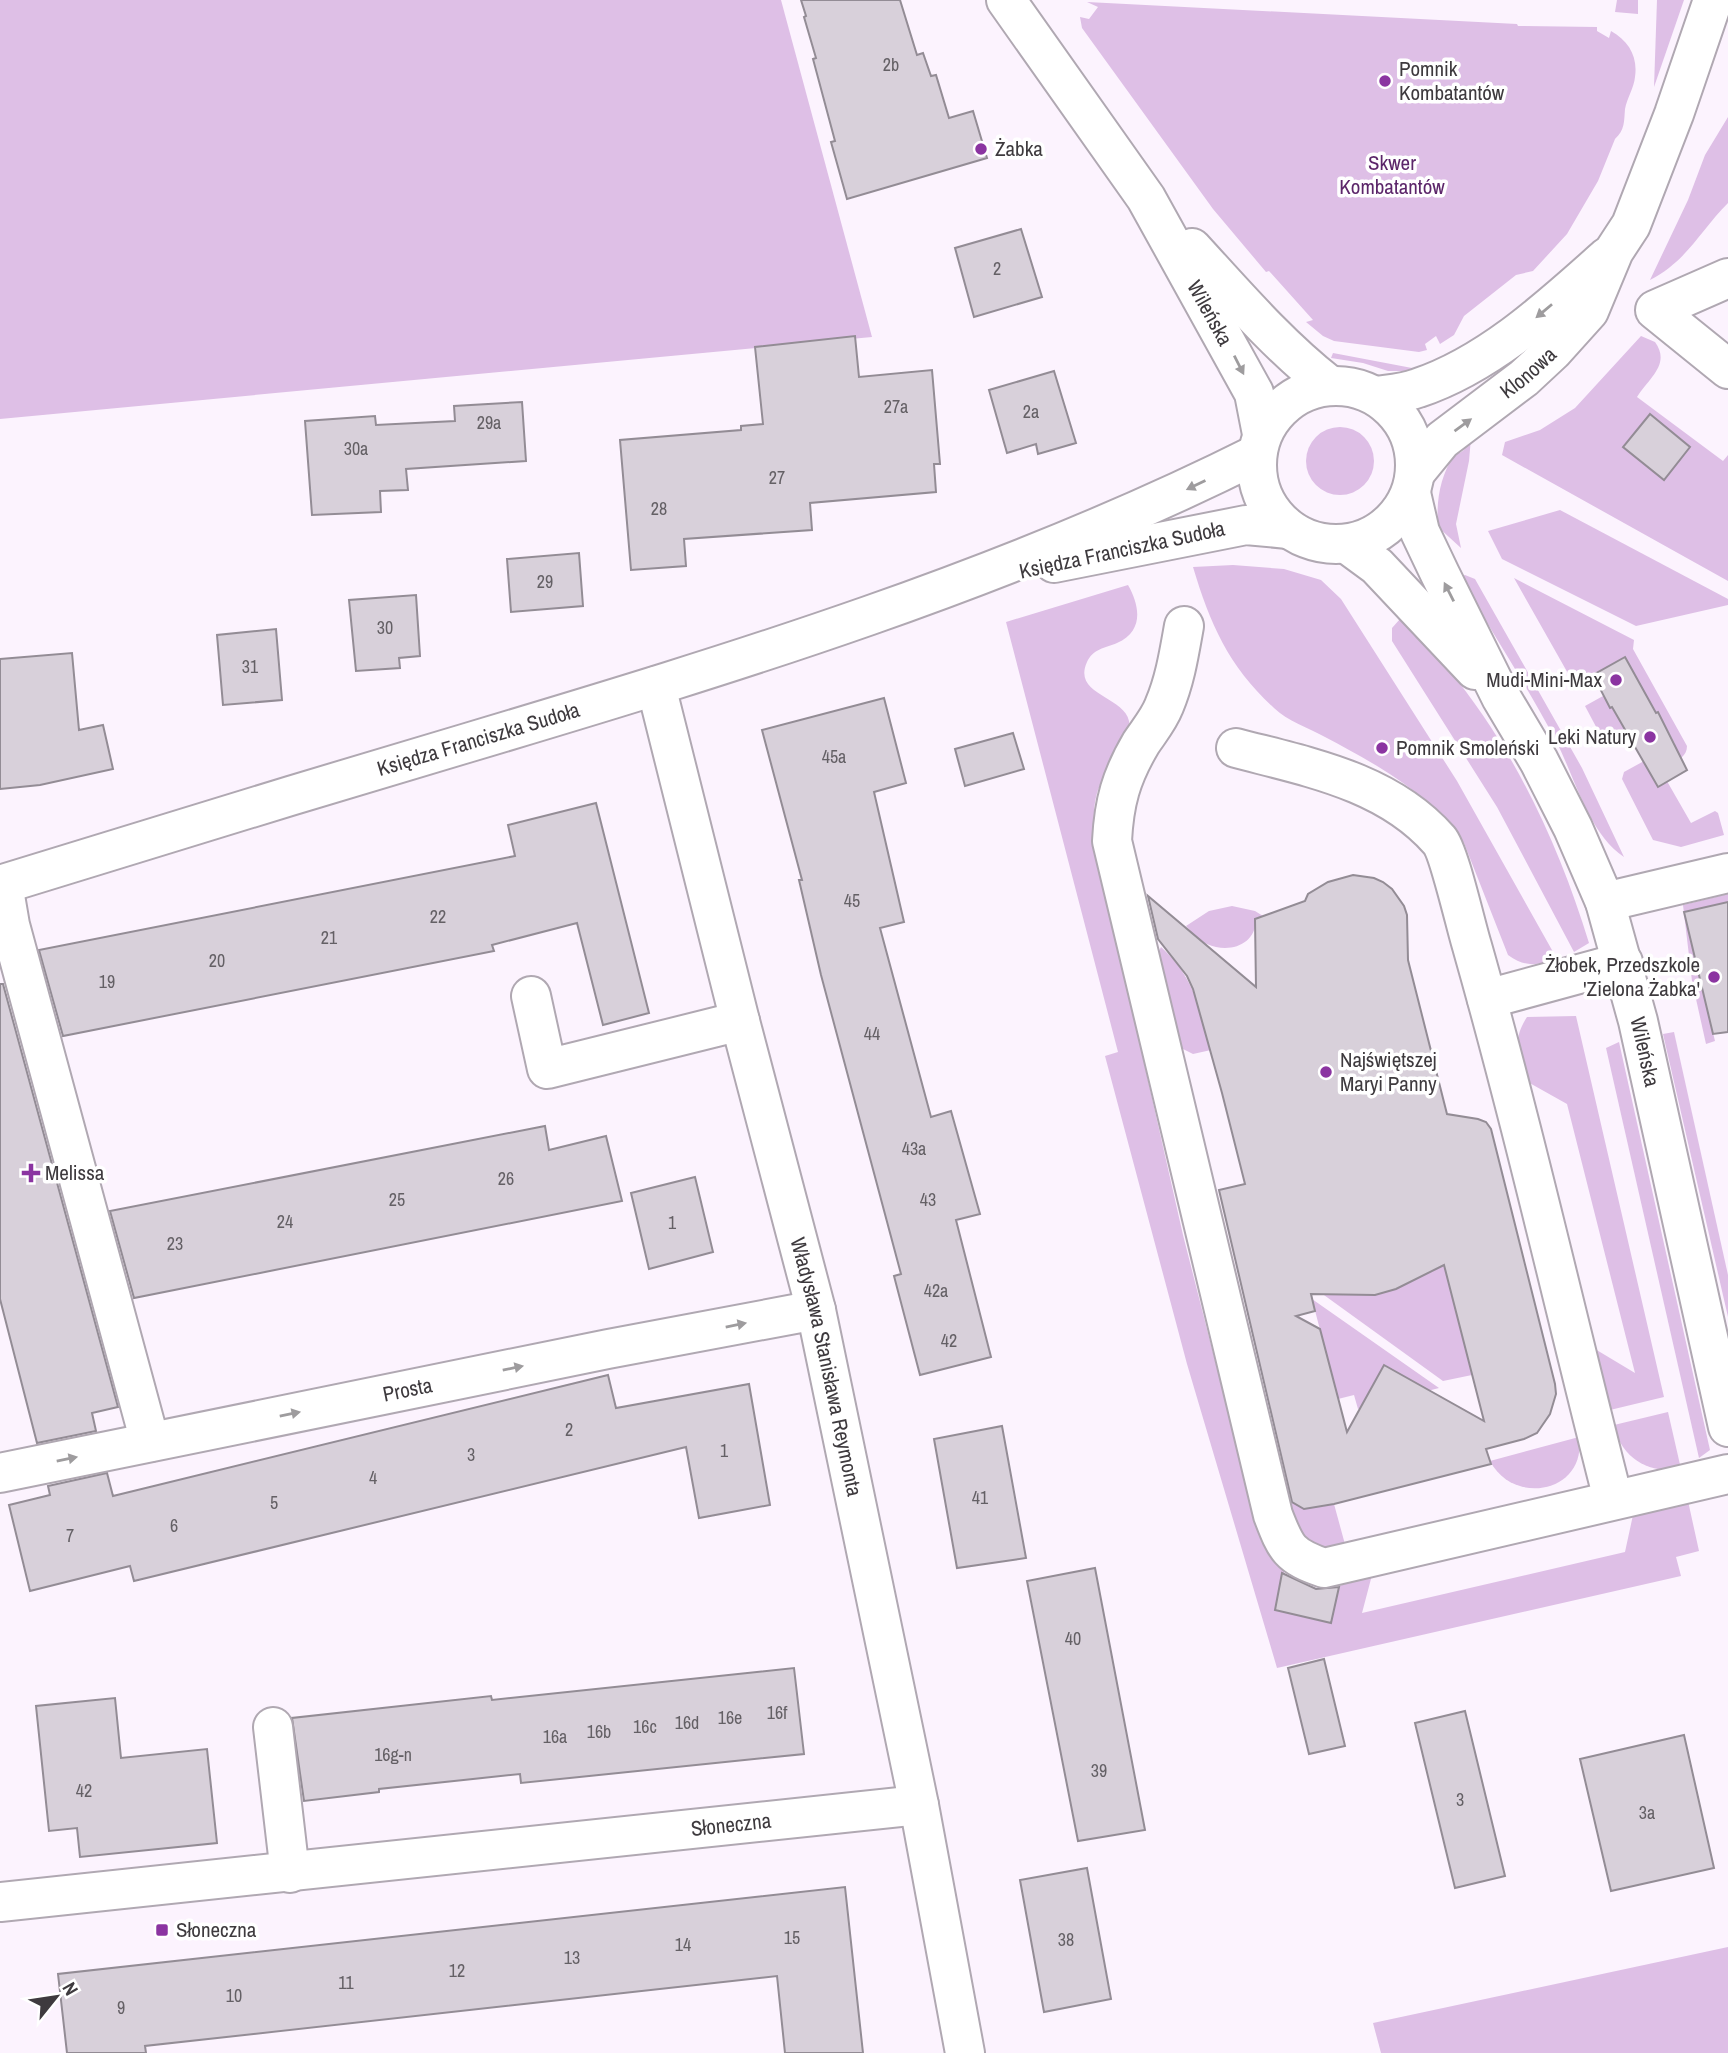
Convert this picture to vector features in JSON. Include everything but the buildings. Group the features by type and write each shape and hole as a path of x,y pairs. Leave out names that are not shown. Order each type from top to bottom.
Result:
{"street":[{"name":"Wileńska","path":"1006,0 1146,198 1254,393 1260,444"},
{"name":"Klonowa","path":"1413,483 1442,440 1524,378 1553,351 1589,310 1614,251 1631,225 1716,15"},
{"name":"Wileńska","path":"1146,198 1266,330 1297,360 1329,385"},
{"name":"Klonowa","path":"1376,396 1417,389 1456,372 1516,334 1614,251"},
{"path":"1728,278 1655,310 1728,369"},
{"path":"1329,385 1353,387 1376,396 1394,411 1407,429 1414,451 1413,483 1401,511 1386,527 1368,538 1347,544 1316,542 1288,529 1273,514 1262,496 1257,475 1260,444 1273,416 1289,400 1308,390 1329,385"},
{"name":"Księdza Franciszka Sudoła","path":"1,884 656,686 956,585 1188,489 1260,444"},
{"name":"Wileńska","path":"1413,483 1420,532 1501,697 1539,761 1573,828 1605,902 1623,962 1728,1427"},
{"name":"Księdza Franciszka Sudoła","path":"956,585 1197,533 1246,525 1288,529"},
{"name":"Wileńska","path":"1347,544 1377,566 1501,697"},
{"path":"1184,626 1176,673 1164,709 1119,784 1113,815 1112,841 1273,1515 1283,1541 1300,1560 1324,1568 1728,1474"},
{"name":"Władysława Stanisława Reymonta","path":"656,686 664,726 816,1310 919,1805 965,2053"},
{"path":"1236,748 1331,773 1366,787 1420,820 1442,844 1487,999 1613,1499"},
{"path":"1605,902 1728,873"},
{"path":"1,884 13,938 150,1442"},
{"path":"1487,999 1623,962"},
{"path":"531,996 547,1069 740,1021"},
{"name":"Prosta","path":"0,1473 608,1349 816,1310"},
{"path":"273,1727 290,1873"},
{"name":"Słoneczna","path":"0,1902 919,1805"}],"green space":[{"path":"0,0 781,0 872,337 0,419"},
{"path":"1617,0 1638,0 1638,14 1615,12"},
{"path":"1657,0 1684,0 1654,87"},
{"name":"Skwer Kombatantów","path":"1087,2 1518,26 1597,27 1597,31 1609,38 1611,31 1623,40 1631,50 1636,70 1622,129 1615,139 1598,181 1567,234 1533,271 1516,275 1464,316 1454,335 1440,344 1436,336 1425,344 1427,350 1419,352 1334,341 1306,322 1313,320 1269,271 1266,272 1213,209 1082,28 1080,17 1089,19 1098,7"},
{"path":"1728,117 1728,203 1684,255 1650,280 1688,200 1705,155"},
{"path":"1641,336 1655,342 1661,357 1656,371 1637,397 1723,461 1728,455 1728,581 1502,455 1505,442 1540,430 1575,408"},
{"path":"1333,353 1412,368 1411,371 1388,371 1363,363 1331,358"},
{"path":"1340,427 1353,430 1364,437 1371,448 1374,461 1371,474 1364,485 1353,492 1340,495 1327,492 1316,485 1309,474 1306,461 1309,448 1316,437 1327,430"},
{"path":"1471,438 1456,524 1461,548 1438,527 1438,499 1449,463 1454,455 1465,449"},
{"path":"1560,510 1728,599 1728,605 1636,626 1502,559 1488,531"},
{"path":"1233,565 1284,569 1321,580 1341,599 1457,781 1557,959 1532,964 1520,962 1508,955 1464,843 1436,810 1401,782 1363,758 1279,713 1258,693 1223,644 1206,607 1193,567"},
{"path":"1465,575 1475,579 1582,768 1624,857 1601,834 1592,819 1544,718 1460,577"},
{"path":"1514,578 1634,640 1633,649 1687,746 1681,758 1660,769 1691,823 1715,811 1718,813 1724,835 1681,847 1653,840 1622,779 1624,772 1675,744 1658,712 1608,740 1602,738 1585,706 1603,696 1611,708 1643,690 1625,658 1574,684"},
{"path":"1128,585 1137,609 1136,625 1126,638 1093,654 1084,673 1092,689 1118,706 1129,721 1126,736 1095,799 1095,846 1183,1235 1261,1541 1275,1562 1285,1569 1275,1609 1331,1623 1339,1586 1372,1575 1362,1613 1625,1552 1633,1515 1688,1501 1699,1551 1676,1557 1681,1576 1277,1668 1187,1364 1105,1056 1118,1052 1006,622"},
{"path":"1400,619 1437,656 1472,699 1494,731 1532,799 1564,870 1589,943 1574,952 1497,807 1392,641 1392,628"},
{"path":"1728,894 1728,902 1684,913 1715,1041 1706,1044 1692,981 1683,905"},
{"path":"1232,906 1255,911 1263,916 1256,919 1251,935 1240,945 1215,947 1198,938 1186,926 1209,911"},
{"path":"1161,947 1189,982 1211,1050 1193,1054 1181,1048 1158,953"},
{"path":"1576,1016 1664,1397 1610,1410 1595,1349 1635,1373 1567,1104 1526,1081 1518,1049 1519,1034 1527,1017"},
{"path":"1674,1032 1728,1275 1728,1317 1663,1034"},
{"path":"1619,1042 1710,1450 1699,1458 1606,1048"},
{"path":"1435,1262 1445,1268 1472,1375 1443,1381 1317,1290 1350,1294 1380,1292 1407,1282"},
{"path":"1312,1299 1439,1388 1358,1409 1354,1395 1338,1399"},
{"path":"1668,1412 1681,1469 1658,1469 1638,1461 1622,1446 1614,1425"},
{"path":"1579,1437 1578,1456 1572,1470 1561,1481 1546,1487 1531,1488 1515,1484 1501,1475 1490,1461"},
{"path":"1282,1493 1300,1505 1319,1507 1334,1504 1346,1548 1322,1549 1301,1536"},
{"path":"1728,1947 1728,2053 1381,2053 1373,2023"}],"place":[{"name":"Pomnik Kombatantów","path":"1385,81"},
{"name":"Żabka","path":"981,149"},
{"name":"Mudi-Mini-Max","path":"1616,680"},
{"name":"Leki Natury","path":"1650,737"},
{"name":"Pomnik Smoleński","path":"1382,748"},
{"name":"Żłobek, Przedszkole 'Zielona Żabka'","path":"1714,977"},
{"name":"Najświętszej Maryi Panny","path":"1326,1072"},
{"name":"Melissa","path":"31,1173"},
{"name":"Słoneczna","path":"162,1930"}]}
